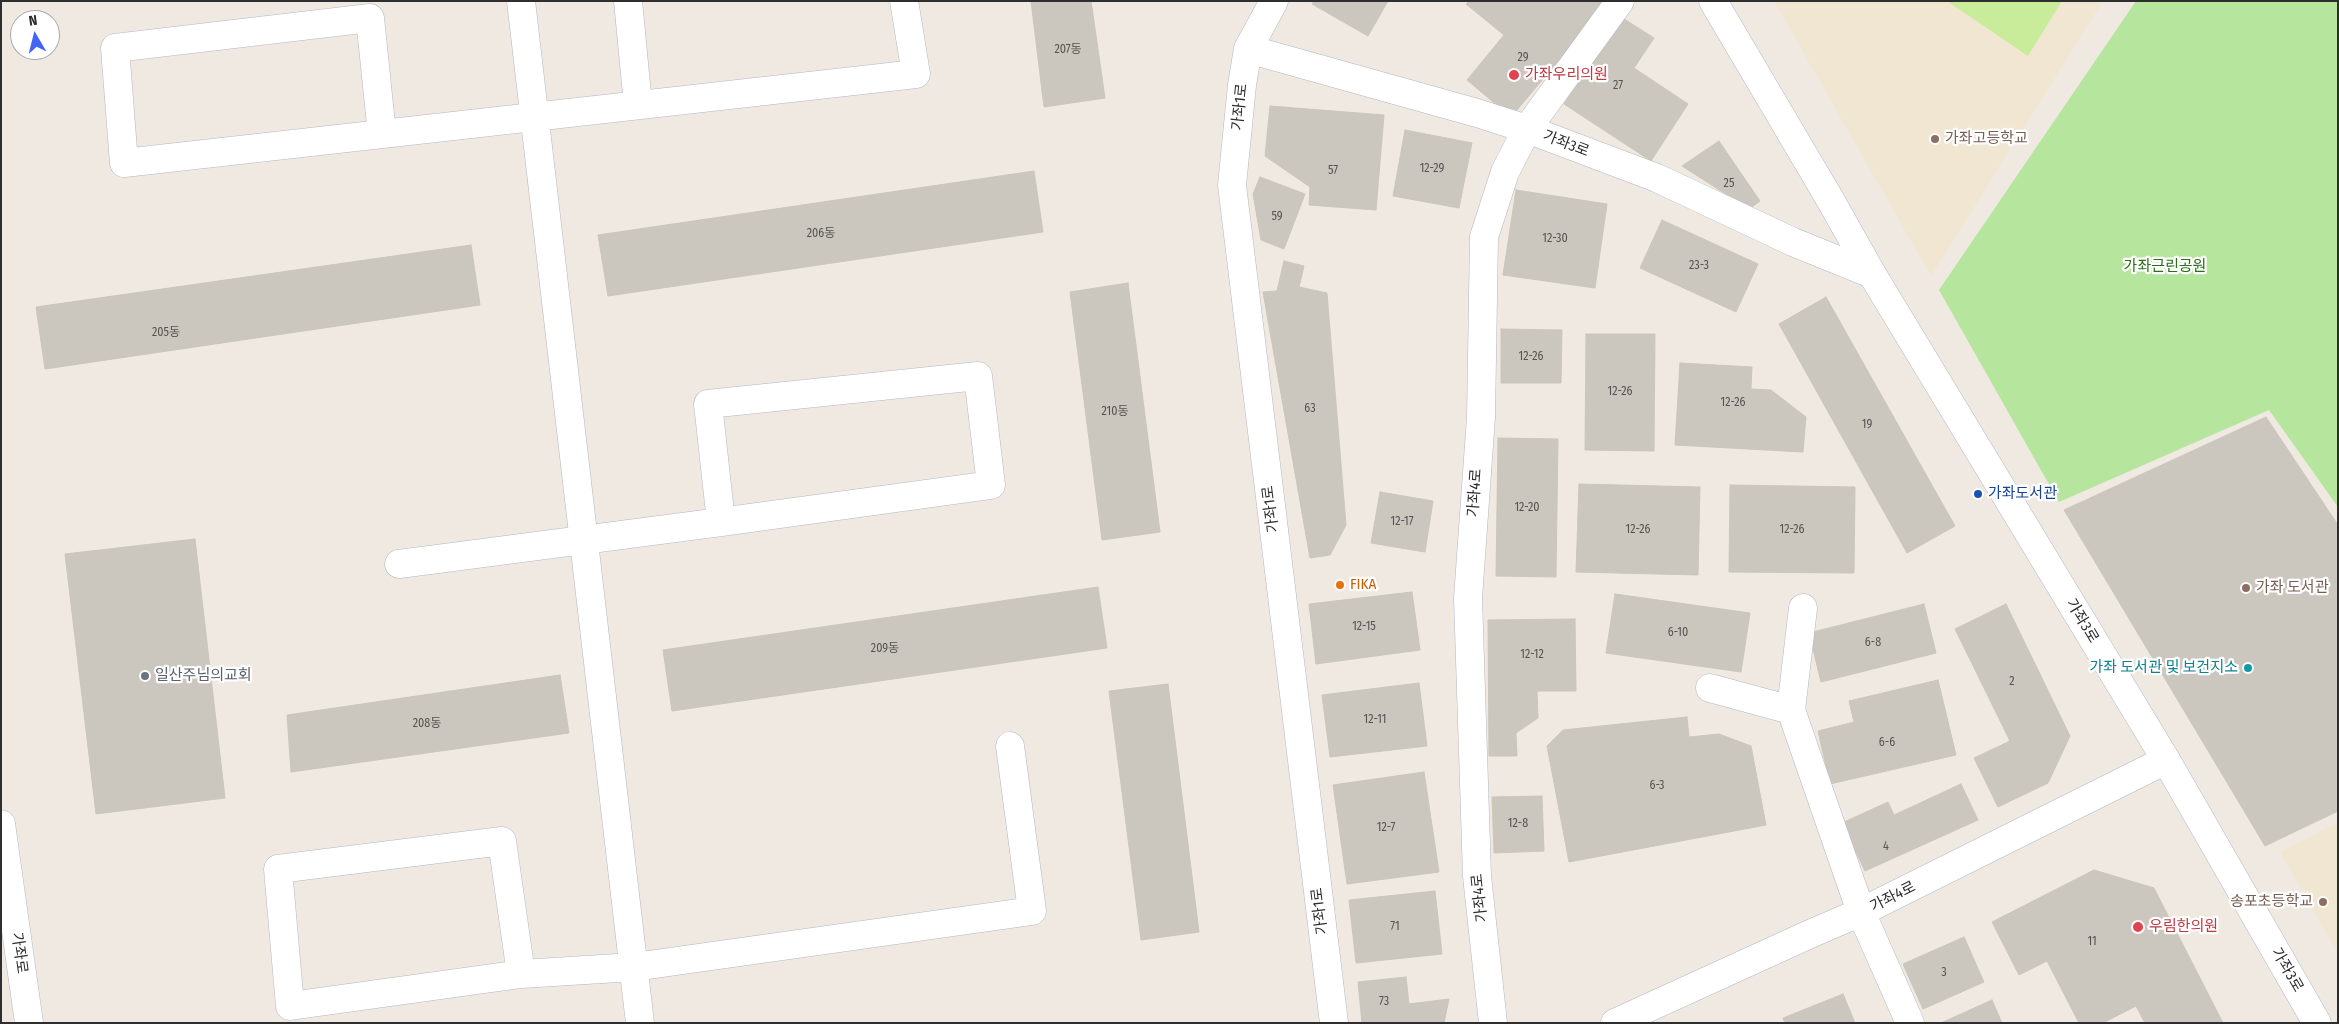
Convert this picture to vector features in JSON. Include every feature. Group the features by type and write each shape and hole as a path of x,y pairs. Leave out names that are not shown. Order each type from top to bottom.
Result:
{"street":[{"path":"521,1 640,1023"},
{"path":"628,1 638,105"},
{"path":"382,134 370,18 115,48 124,163 916,74 904,1"},
{"name":"가좌1로","path":"1274,1 1248,49 1242,85 1232,185 1334,1023"},
{"name":"가좌4로","path":"1493,1023 1477,876 1468,598 1481,417 1484,238 1505,172 1527,129 1620,1"},
{"name":"가좌3로","path":"1713,1 1872,274 2166,760 2317,1023"},
{"name":"가좌3로","path":"1248,49 1468,110 1527,129 1657,178 1793,242 1872,274"},
{"path":"399,564 721,522 991,485 978,376 708,404 721,522"},
{"path":"1803,608 1791,710 1861,912 1910,1023"},
{"path":"1710,688 1791,710"},
{"path":"521,974 502,841 278,869 290,1006 521,974 634,967 1032,911 1010,746"},
{"name":"가좌4로","path":"1615,1023 1861,912 2166,760"},
{"name":"가좌로","path":"1,824 29,1023"}],"shaded area":[{"name":"가좌고등학교","path":"1774,1 2103,1 1931,276"},
{"name":"송포초등학교","path":"2338,822 2338,953 2280,852"}],"green space":[{"path":"1947,1 2062,1 2028,56"},
{"name":"가좌근린공원","path":"2136,1 2338,1 2338,507 2269,410 2059,502 1939,290"}],"building":[{"path":"1031,1 1091,1 1105,98 1044,107"},
{"path":"1314,1 1388,1 1368,36 1312,4"},
{"path":"1469,1 1609,1 1511,117 1467,80 1504,35 1466,4"},
{"path":"1621,17 1654,38 1634,68 1688,104 1651,161 1564,104"},
{"path":"1270,106 1384,115 1376,210 1309,205 1310,187 1265,156"},
{"path":"1405,130 1472,143 1459,208 1393,196"},
{"path":"1719,141 1760,201 1749,209 1682,166"},
{"path":"1034,171 1043,232 608,296 598,235"},
{"path":"1260,177 1305,194 1284,249 1261,240 1253,194"},
{"path":"1516,190 1607,204 1595,288 1503,275"},
{"path":"1662,220 1758,264 1736,312 1640,268"},
{"path":"471,245 480,305 45,369 36,307"},
{"path":"1284,261 1304,266 1299,287 1327,293 1346,525 1330,555 1310,558 1263,292 1277,291"},
{"path":"1128,283 1160,532 1102,540 1070,292"},
{"path":"1826,297 1955,526 1907,553 1779,324"},
{"path":"1501,329 1562,330 1561,383 1501,383"},
{"path":"1586,334 1655,334 1654,451 1585,450"},
{"path":"1680,363 1752,367 1751,389 1771,390 1806,417 1803,452 1675,445"},
{"name":"가좌 도서관 및 보건지소","path":"2266,417 2338,525 2338,811 2265,846 2064,510"},
{"path":"1498,438 1558,439 1556,577 1496,576"},
{"path":"1579,484 1700,487 1698,575 1576,572"},
{"path":"1730,485 1855,487 1854,573 1729,572"},
{"path":"1380,492 1433,501 1425,552 1371,543"},
{"name":"일산주님의교회","path":"195,539 225,798 96,814 65,554"},
{"path":"1098,587 1107,648 672,711 663,650"},
{"path":"1412,592 1420,650 1316,664 1309,604"},
{"path":"1615,594 1750,613 1741,672 1606,653"},
{"path":"1924,604 1936,653 1821,682 1809,633"},
{"path":"2006,604 2070,736 2048,783 1998,807 1974,758 2010,741 1955,629"},
{"path":"1575,619 1576,691 1537,691 1538,718 1516,733 1517,756 1489,756 1488,620"},
{"path":"560,675 569,733 291,772 287,715"},
{"path":"1938,680 1956,755 1830,784 1818,731 1854,722 1849,701"},
{"path":"1419,683 1427,746 1330,757 1322,695"},
{"path":"1168,684 1199,932 1141,940 1109,691"},
{"path":"1687,717 1689,737 1719,734 1751,746 1766,825 1569,862 1547,746 1563,730"},
{"path":"1424,772 1439,872 1347,884 1333,785"},
{"path":"1961,784 1978,820 1865,871 1842,823 1888,802 1894,815"},
{"path":"1542,796 1544,851 1494,853 1492,797"},
{"path":"2094,870 2154,888 2223,1023 2145,1023 2136,1006 2103,1023 2079,1023 2047,961 2019,975 1992,922"},
{"path":"1435,891 1442,954 1356,963 1349,900"},
{"path":"1964,937 1984,982 1923,1009 1903,964"},
{"path":"1406,977 1409,1004 1449,999 1444,1023 1362,1023 1358,982"},
{"path":"1843,994 1855,1023 1785,1023 1783,1018"},
{"path":"1992,1000 2002,1023 1941,1023"}],"place":[{"name":"가좌우리의원","path":"1514,75"},
{"name":"가좌고등학교","path":"1935,139"},
{"name":"가좌도서관","path":"1978,494"},
{"name":"FIKA","path":"1340,585"},
{"name":"가좌 도서관","path":"2246,588"},
{"name":"가좌 도서관 및 보건지소","path":"2248,668"},
{"name":"일산주님의교회","path":"145,676"},
{"name":"송포초등학교","path":"2323,902"},
{"name":"우림한의원","path":"2138,927"}]}
